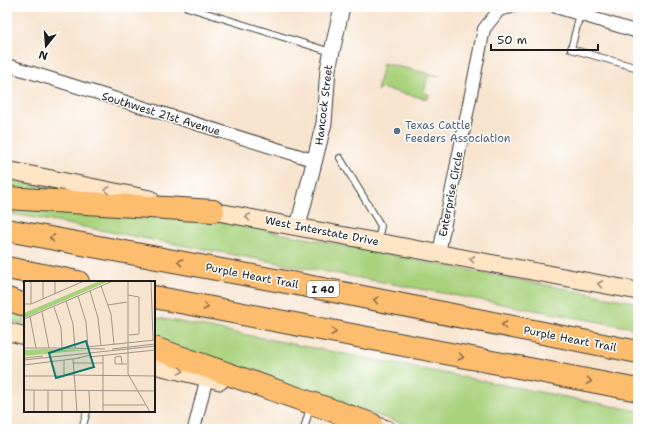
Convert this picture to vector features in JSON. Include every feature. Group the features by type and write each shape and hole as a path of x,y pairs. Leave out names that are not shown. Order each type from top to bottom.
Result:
{"highway":[{"path":"7,198 213,211"},
{"name":"Purple Heart Trail","path":"7,230 318,288 638,352"},
{"path":"7,268 73,281"},
{"path":"155,297 638,390"},
{"path":"7,299 24,305"},
{"path":"155,348 379,427"}],"main road":[{"name":"West Interstate Drive","path":"7,170 213,211 638,291"},
{"path":"7,331 24,336"},
{"path":"155,365 208,377 379,427"}],"street":[{"name":"Hancock Street","path":"298,226 316,160 324,123 328,69 342,7"},
{"name":"Enterprise Circle","path":"439,253 484,30 497,9 511,7"},
{"path":"556,7 638,32"},
{"name":"Southwest 21st Avenue","path":"7,65 316,160"},
{"path":"194,429 208,377"}],"lane":[{"path":"187,7 331,52"},
{"path":"580,14 571,49 638,68"},
{"path":"340,158 381,226 378,241"},
{"path":"304,429 310,406"},
{"path":"82,429 87,412"}],"green space":[{"path":"383,63 439,77 428,75 424,93 429,94 428,99 380,88 377,91"},
{"path":"7,179 64,190 63,197 7,193"},
{"path":"7,203 198,217 638,303 638,329 7,213"},
{"path":"7,305 24,311 24,324 7,321"},
{"path":"155,317 638,411 638,429 420,429 249,375 155,342"}],"place":[{"name":"Texas Cattle Feeders Association","path":"397,131"}]}
